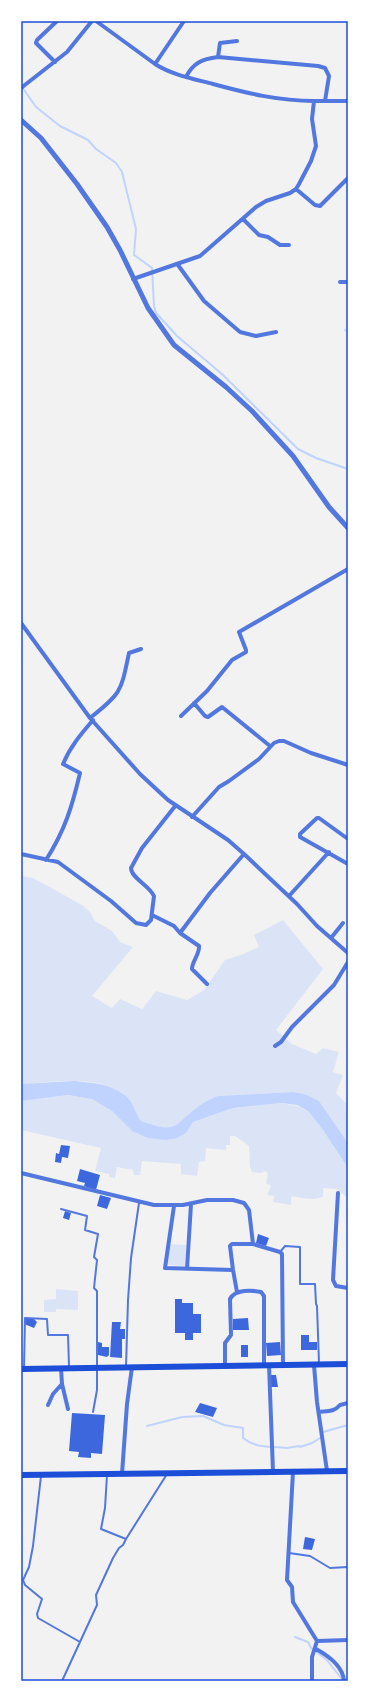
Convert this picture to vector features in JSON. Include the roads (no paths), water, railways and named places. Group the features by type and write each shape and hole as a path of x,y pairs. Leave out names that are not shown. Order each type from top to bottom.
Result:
{"highway":[{"path":"22,1369 348,1364"},
{"path":"21,1475 348,1471"}],"street":[{"path":"55,62 36,43 37,40 57,21"},
{"path":"21,88 55,62 81,36 83,30 92,21"},
{"path":"96,21 155,64 186,77 259,96 314,101 348,100"},
{"path":"155,64 184,21"},
{"path":"218,57 220,43 237,41"},
{"path":"186,77 194,65 200,61 218,57 318,66 325,68 329,76 325,101"},
{"path":"133,279 178,265 200,256 266,201 290,193 296,189 311,161 316,146 312,119 314,101"},
{"path":"21,120 41,138 78,184 107,227 148,308 174,345 226,387 252,411 293,456 329,507 348,528"},
{"path":"296,189 315,205 320,206 348,178"},
{"path":"243,219 259,235 268,237 277,244 289,245"},
{"path":"178,265 204,301 240,332 256,336 276,332"},
{"path":"340,282 348,282"},
{"path":"181,716 207,690 232,660 246,652 239,632 348,569"},
{"path":"21,623 92,719 129,762 168,800 228,840 348,953"},
{"path":"46,860 56,844 65,824 72,806 80,773 63,764 68,752 92,719 119,692 124,680 130,653 141,649"},
{"path":"194,703 205,716 208,717 222,707 270,746"},
{"path":"192,817 219,787 229,782 259,759 270,746 279,741 284,741 311,753 348,765"},
{"path":"21,854 58,862 111,901 136,923 146,925 151,920 154,896 145,883 134,876 131,868 142,848 176,805"},
{"path":"348,839 319,818 317,818 300,834 300,837 348,864"},
{"path":"289,896 329,852"},
{"path":"180,933 210,893 244,854"},
{"path":"152,915 174,926 180,933 199,946 200,950 192,965 192,969 207,984"},
{"path":"331,938 343,923"},
{"path":"343,948 348,945"},
{"path":"275,1046 281,1042 292,1028 334,985 348,962"},
{"path":"21,1173 140,1203 154,1205 174,1206 207,1200 233,1200 244,1203 249,1210 253,1244"},
{"path":"338,1192 333,1280 336,1286 348,1288"},
{"path":"187,1269 190,1204"},
{"path":"174,1206 165,1268 233,1270"},
{"path":"237,1292 230,1246 232,1244 253,1244 280,1252 282,1254 283,1365"},
{"path":"225,1366 225,1343 231,1335 230,1299 232,1294 237,1292 258,1291 263,1294 273,1472"},
{"path":"316,1364 318,1412 327,1471"},
{"path":"122,1474 129,1367"},
{"path":"61,1368 62,1384 68,1409"},
{"path":"48,1405 53,1394 62,1384"},
{"path":"318,1412 336,1410 340,1404 348,1403"},
{"path":"293,1472 287,1580 292,1587 293,1602 317,1641 312,1657 312,1681"},
{"path":"317,1641 348,1640"},
{"path":"315,1650 333,1661 344,1679"}],"lane":[{"path":"129,1367 128,1300 131,1258 140,1203"},
{"path":"61,1209 87,1217 85,1230 98,1234 94,1257 96,1260 94,1288 97,1291 97,1390 93,1412"},
{"path":"280,1252 285,1246 300,1247 300,1284 315,1284 316,1304 318,1306 316,1364"},
{"path":"22,1369 25,1318 47,1319 48,1335 68,1336 69,1368"},
{"path":"62,1681 97,1605 96,1595 113,1558 119,1548 123,1545 168,1473"},
{"path":"107,1474 105,1508 101,1529 126,1539"},
{"path":"41,1475 40,1496 33,1546 29,1567 23,1580 25,1585 42,1599 37,1614 38,1618 80,1642"},
{"path":"288,1553 310,1556 330,1568 348,1567"}],"water":[{"path":"74,1081 102,1084 121,1092 129,1099 141,1121 166,1127 176,1125 199,1106 218,1096 294,1092 307,1095 319,1101 348,1143 348,1168 323,1130 308,1111 297,1105 281,1103 233,1108 193,1122 186,1133 177,1138 166,1140 148,1138 132,1131 112,1111 92,1099 68,1095 21,1101 21,1084"}],"waterway":[{"path":"22,87 36,107 60,126 88,140 96,149 116,163 122,172 136,229 134,255 152,268 154,306 156,313 177,336 223,375 298,449 316,458 348,469"},
{"path":"147,1426 182,1417 203,1416 224,1425 243,1428 243,1438 256,1445 271,1447"},
{"path":"323,1432 348,1425"},
{"path":"275,1447 300,1447 312,1443 320,1438"},
{"path":"295,1637 308,1642 311,1648 326,1659 342,1679"}]}
